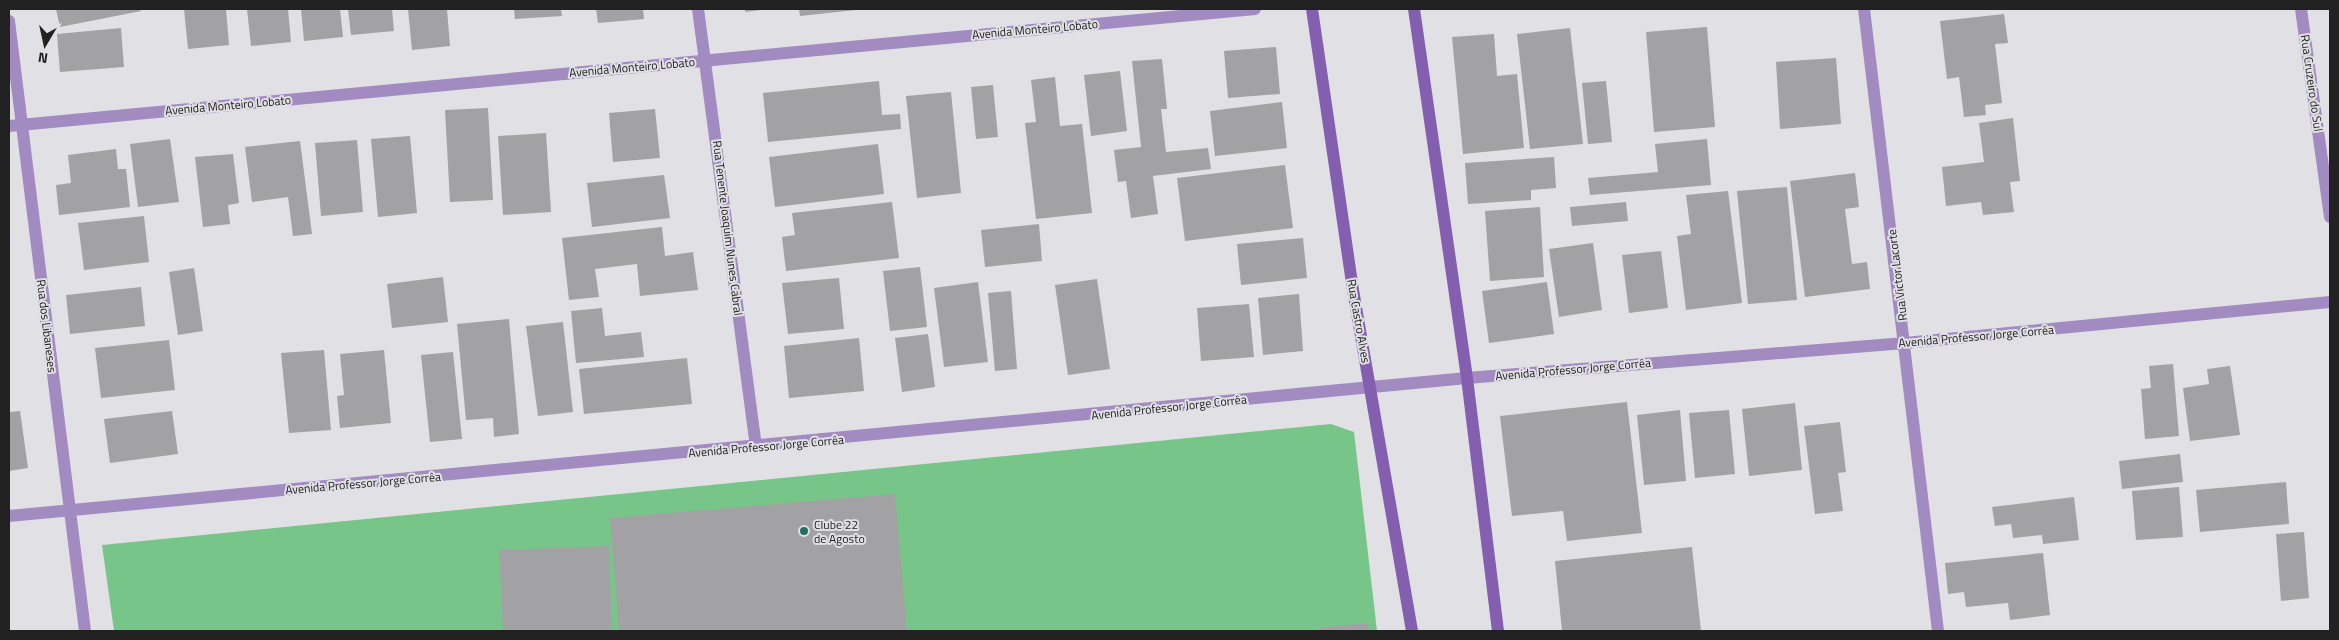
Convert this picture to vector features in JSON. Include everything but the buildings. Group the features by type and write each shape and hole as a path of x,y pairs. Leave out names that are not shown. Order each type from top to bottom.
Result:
{"main road":[{"name":"Rua Castro Alves","path":"1312,9 1353,290 1412,631"},
{"path":"1414,9 1467,378 1498,631"}],"street":[{"name":"Rua Tenente Joaquim Nunes Cabral","path":"698,9 756,447"},
{"name":"Avenida Monteiro Lobato","path":"15,125 1255,9"},
{"name":"Rua Victor Lacorte","path":"1864,9 1938,631"},
{"name":"Rua Cruzeiro do Sul","path":"2301,9 2330,217"},
{"name":"Rua dos Libaneses","path":"9,21 15,125 71,511 85,631"},
{"name":"Avenida Professor Jorge Corrêa","path":"9,516 756,447 1467,378 1905,343 2330,302"}],"green space":[{"name":"Clube 22 de Agosto","path":"1331,424 1354,432 1377,631 114,631 102,545"}],"place":[{"name":"Clube 22 de Agosto","path":"804,531"}]}
